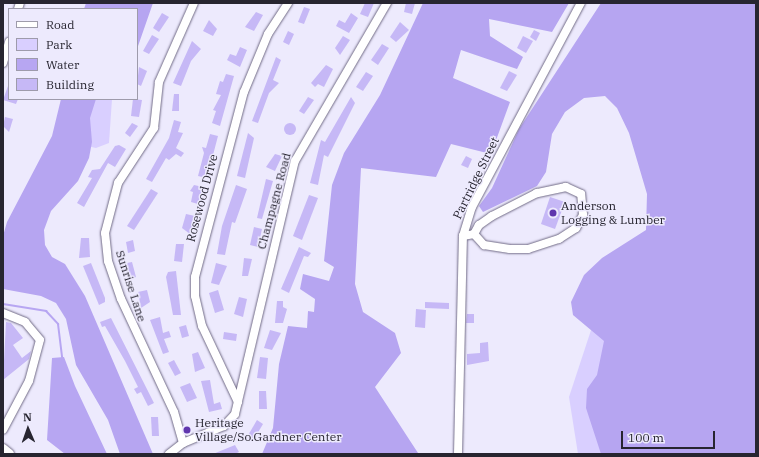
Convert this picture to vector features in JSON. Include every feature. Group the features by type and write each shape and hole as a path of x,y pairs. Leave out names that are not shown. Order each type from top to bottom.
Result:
{"main road":[{"path":"3,449 9,454"}],"street":[{"name":"Sunrise Lane","path":"183,442 174,412 121,299 108,261 105,233 107,215 118,183 154,128 159,82 194,3"},
{"name":"Rosewood Drive","path":"238,402 202,326 195,296 195,277 244,92 268,34 288,3"},
{"name":"Champagne Road","path":"169,454 183,442 224,426 233,417 238,402 296,161 387,3"},
{"name":"Partridge Street","path":"458,454 463,236 476,200 581,3"},
{"path":"3,63 8,46"},
{"path":"566,187 581,194 583,215 576,228 559,239 528,249 510,249 484,245 474,234 479,225 492,216 537,193 566,187"},
{"path":"463,236 474,234"},
{"path":"3,313 25,322 40,340 29,381 3,430"}],"green space":[{"path":"88,100 112,100 109,143 96,148 87,146"},
{"path":"596,315 641,454 578,454 569,397"}],"shaded area":[{"path":"86,3 153,3 138,46 138,8 84,8"},
{"path":"423,3 569,3 552,32 489,19 490,36 523,57 517,69 461,50 453,78 510,102 491,154 451,144 436,177 361,168 355,284 363,312 395,333 401,353 375,387 418,453 262,454 273,428 279,364 288,326 307,328 308,311 314,312 315,299 300,289 303,274 329,281 334,267 324,261 332,185 344,153 380,95"},
{"path":"601,3 756,3 756,454 601,454 586,408 587,389 597,375 604,341 573,315 571,302 584,275 602,258 646,230 647,194 629,133 617,108 605,96 584,98 565,112 552,134 546,172 537,186 483,212 479,206 492,188 519,129"},
{"path":"61,100 96,100 90,118 92,142 89,158 78,181 51,211 44,230 45,245 52,257 65,264 85,296 153,454 120,454 108,420 76,365 66,319 56,303 41,296 3,289 3,236 7,222 52,136"}],"water":[{"path":"64,357 75,386 107,454 65,454 47,440 52,358"}],"building":[{"path":"365,3 374,3 368,17 360,14"},
{"path":"406,3 415,3 412,14 404,12"},
{"path":"304,7 310,9 304,24 298,22"},
{"path":"256,12 263,15 254,31 245,27"},
{"path":"162,13 169,17 159,32 153,28"},
{"path":"351,13 358,18 349,33 336,26 339,20 345,23"},
{"path":"209,20 217,29 213,36 203,31"},
{"path":"400,22 409,30 396,42 390,37"},
{"path":"534,30 540,33 536,41 530,37"},
{"path":"288,31 294,34 289,45 283,42"},
{"path":"152,35 159,39 149,54 143,51"},
{"path":"343,36 350,40 340,55 335,48"},
{"path":"523,36 533,41 526,53 517,48"},
{"path":"192,41 201,49 191,61 181,86 173,83"},
{"path":"382,44 389,48 378,65 371,60"},
{"path":"240,47 247,50 240,67 227,60 230,54 236,56"},
{"path":"276,57 281,60 273,80 279,83 269,93 258,123 252,121"},
{"path":"326,65 333,69 324,87 318,84 315,87 311,83"},
{"path":"139,67 147,71 141,86 138,84"},
{"path":"509,71 517,75 507,91 500,88"},
{"path":"366,72 373,76 363,91 356,87"},
{"path":"226,74 234,76 220,126 212,123 216,111 213,110 221,95 216,94 220,81 223,82"},
{"path":"8,86 8,100 18,100 16,104 3,100"},
{"path":"174,94 179,94 179,111 172,111"},
{"path":"308,97 314,100 304,114 299,111"},
{"path":"351,97 355,103 328,157 324,155 318,185 310,183 321,140 325,142"},
{"path":"133,100 142,100 139,117 131,116"},
{"path":"5,117 13,119 9,132 3,126"},
{"path":"174,120 181,122 178,132 183,133 176,148 184,153 181,157 176,154 169,160 166,158 152,182 146,179 169,138"},
{"path":"132,123 138,126 130,137 125,133"},
{"path":"290,123 294,125 296,129 294,133 290,135 286,133 284,129 286,125"},
{"path":"248,133 254,138 245,178 237,176"},
{"path":"210,134 218,136 207,178 198,176 204,153 202,147 206,148"},
{"path":"119,145 126,149 115,167 108,163 84,207 77,203 92,178 88,177 92,170 100,169 115,146"},
{"path":"275,154 282,156 275,171 266,167"},
{"path":"466,156 472,159 468,168 461,165"},
{"path":"266,179 273,181 262,219 257,218"},
{"path":"194,185 203,187 198,204 191,202 193,192 190,191"},
{"path":"236,185 247,189 235,223 232,222 225,255 217,254 222,226"},
{"path":"151,189 158,193 134,230 127,226"},
{"path":"309,195 318,198 302,240 293,236"},
{"name":"Anderson Logging & Lumber","path":"550,197 565,202 555,229 541,224"},
{"path":"186,214 195,216 190,234 182,228"},
{"path":"254,227 262,229 258,247 250,245"},
{"path":"81,238 89,238 90,257 79,258"},
{"path":"133,240 135,251 128,253 126,242"},
{"path":"176,244 184,244 182,262 174,261"},
{"path":"299,247 311,253 308,257 304,256 289,293 281,289"},
{"path":"244,258 252,259 248,276 242,276"},
{"path":"132,262 136,277 130,279 127,263"},
{"path":"91,263 105,298 105,302 99,305 83,266"},
{"path":"216,263 227,266 219,285 211,283"},
{"path":"176,271 181,315 173,315 166,277 168,272"},
{"path":"147,290 150,302 141,308 138,292"},
{"path":"218,290 224,310 215,313 209,293"},
{"path":"239,297 247,299 243,317 234,314"},
{"path":"277,301 283,301 283,307 287,309 283,323 275,323"},
{"path":"425,302 449,303 449,309 425,308"},
{"path":"416,309 426,310 425,328 415,327"},
{"path":"467,314 474,314 474,323 466,323"},
{"path":"160,317 163,333 169,331 171,337 164,339 169,352 163,354 150,320"},
{"path":"111,318 154,403 148,406 141,392 137,394 134,389 138,387 125,361 105,326 102,327 100,322"},
{"path":"6,322 11,323 23,338 13,345 22,358 31,351 29,359 3,380"},
{"path":"186,325 189,336 182,338 179,327"},
{"path":"270,330 281,333 272,350 264,348"},
{"path":"224,332 237,334 236,341 223,339"},
{"path":"488,342 489,361 467,365 467,354 480,353 480,343"},
{"path":"198,352 205,368 195,372 192,354"},
{"path":"260,357 268,358 266,379 257,378"},
{"path":"174,360 181,373 175,376 168,363"},
{"path":"210,380 214,404 220,402 222,409 209,412 201,381"},
{"path":"190,383 197,398 187,402 180,387"},
{"path":"259,391 266,391 267,409 259,409"},
{"path":"151,417 158,417 159,436 152,436"},
{"path":"257,420 263,424 253,441 247,437"},
{"path":"235,445 239,452 235,454 213,454"}],"waterway":[{"path":"3,304 46,311 58,324 62,359"}],"place":[{"name":"Anderson Logging & Lumber","path":"553,213"},
{"name":"Heritage Village/So.Gardner Center","path":"187,430"}]}
